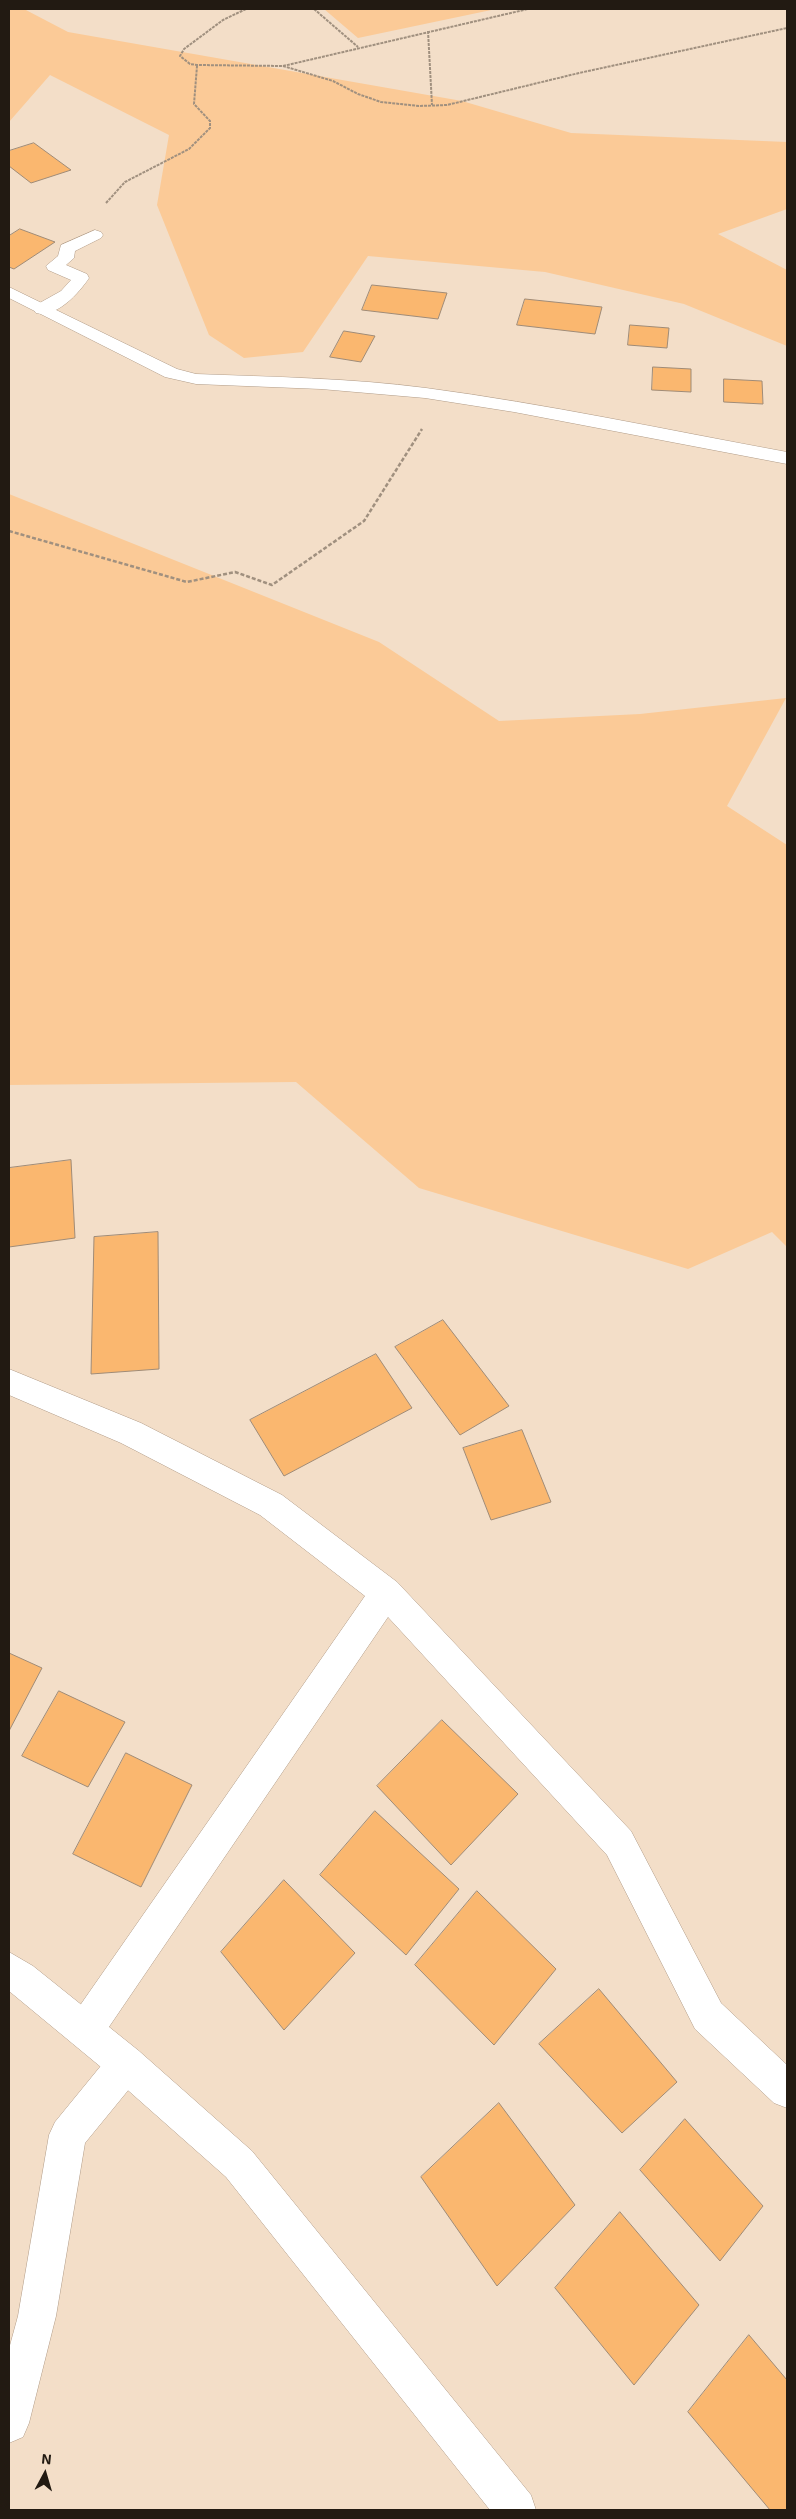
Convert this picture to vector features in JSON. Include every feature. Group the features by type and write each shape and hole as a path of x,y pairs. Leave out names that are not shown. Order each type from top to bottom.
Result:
{"street":[{"path":"42,308 67,295 81,278 54,266 66,258 67,249 95,235"},
{"path":"9,292 171,373 196,379 321,384 441,396 514,407 787,458"},
{"path":"9,1382 131,1433 271,1505 386,1593 618,1843 708,2016 787,2090"},
{"path":"85,2030 386,1593"},
{"path":"9,1970 22,1978 126,2064 240,2164 516,2510"},
{"path":"9,2424 37,2316 68,2135 126,2064"}],"path":[{"path":"246,9 223,20 184,49 180,56 190,64 197,65 284,66 358,47 528,9"},
{"path":"314,9 358,47"},
{"path":"284,66 333,81 369,99 401,104 447,105 579,72 787,28"},
{"path":"428,31 432,105"},
{"path":"95,235 103,217 103,206 125,182 189,149 210,128 210,121 194,104 197,65"},
{"path":"9,531 187,582 236,572 272,585 364,520 441,396"}],"shaded area":[{"path":"9,9 24,9 68,32 462,101 571,133 787,142 787,209 718,234 787,270 787,346 684,304 545,272 368,256 303,352 244,358 209,335 157,205 169,135 50,75 9,122"},
{"path":"324,9 496,9 358,38"},
{"path":"9,494 379,642 499,721 640,714 786,698 727,806 787,845 787,1247 772,1232 688,1269 419,1188 296,1082 9,1085"}],"building":[{"path":"34,143 71,170 31,183 9,166 9,151"},
{"path":"20,229 55,242 14,269 9,267 9,236"},
{"path":"372,285 447,293 438,319 362,310"},
{"path":"525,299 602,307 595,334 517,325"},
{"path":"630,325 669,328 667,348 628,345"},
{"path":"344,331 375,336 361,362 330,357"},
{"path":"653,367 691,369 691,392 652,390"},
{"path":"724,379 762,381 763,404 724,402"},
{"path":"71,1160 75,1238 9,1247 9,1168"},
{"path":"158,1232 159,1369 91,1374 94,1237"},
{"path":"443,1320 509,1406 460,1435 395,1347"},
{"path":"376,1354 412,1408 284,1476 250,1420"},
{"path":"522,1430 551,1502 491,1520 463,1448"},
{"path":"9,1653 42,1668 9,1731"},
{"path":"59,1691 125,1722 88,1787 22,1756"},
{"path":"442,1720 518,1794 451,1865 377,1786"},
{"path":"126,1753 192,1785 141,1887 73,1854"},
{"path":"375,1811 459,1889 406,1955 320,1875"},
{"path":"284,1880 355,1953 284,2030 221,1952"},
{"path":"477,1891 556,1969 494,2045 415,1965"},
{"path":"599,1989 677,2082 622,2133 539,2044"},
{"path":"499,2103 575,2205 497,2286 421,2177"},
{"path":"685,2119 763,2206 720,2261 640,2170"},
{"path":"620,2212 699,2305 634,2385 555,2288"},
{"path":"749,2335 787,2380 787,2510 770,2510 688,2412"}]}
